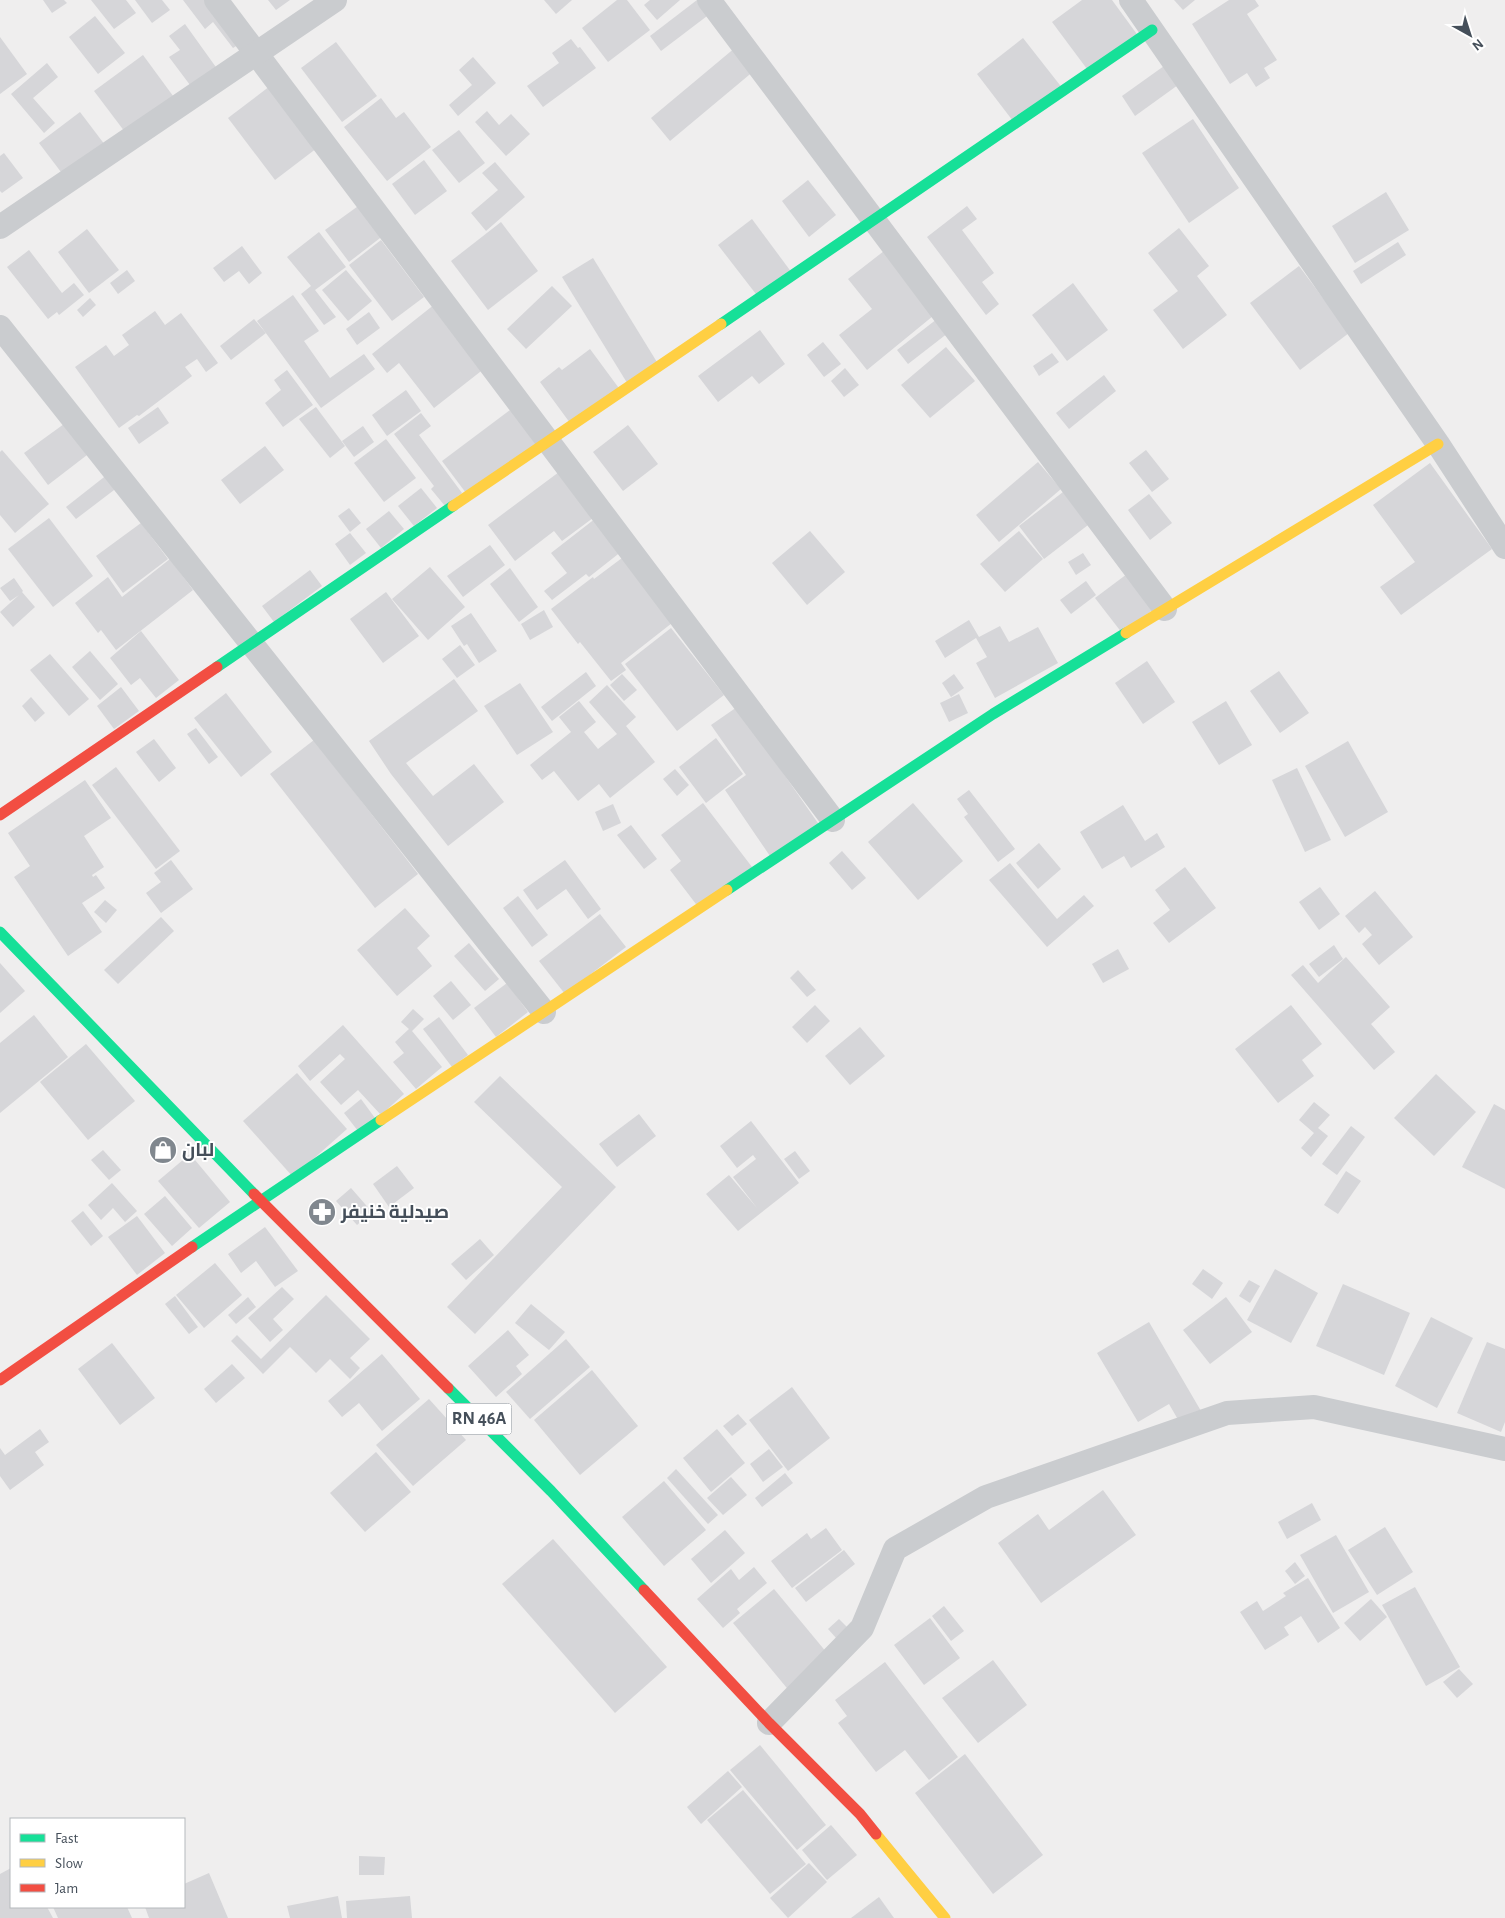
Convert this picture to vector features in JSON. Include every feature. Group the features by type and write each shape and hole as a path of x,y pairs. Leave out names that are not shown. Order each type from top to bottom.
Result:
{"street":[{"path":"216,0 832,820"},
{"path":"0,227 335,0"},
{"path":"709,0 1165,610"},
{"path":"1131,0 1438,444 1504,544"},
{"path":"0,815 251,642 1152,30"},
{"path":"0,327 544,1012"},
{"path":"0,1380 260,1200 993,714 1438,444"},
{"name":"RN 46A","path":"0,932 260,1200 551,1491 769,1723 860,1814 945,1918"},
{"path":"769,1723 862,1628 895,1549 986,1497 1228,1413 1314,1407 1505,1449"}],"building":[{"path":"43,0 64,0 67,3 52,13"},
{"path":"91,0 126,0 136,13 114,29"},
{"path":"135,0 162,0 170,10 152,23"},
{"path":"183,0 212,0 244,41 233,48 213,22 205,29"},
{"path":"268,0 290,0 276,10"},
{"path":"544,0 572,0 556,14"},
{"path":"617,0 627,0 650,30 608,62 582,28"},
{"path":"650,0 680,0 657,20 644,5"},
{"path":"697,0 701,0 711,13 661,51 650,36"},
{"path":"1082,0 1112,0 1139,37 1090,73 1052,22"},
{"path":"1174,0 1195,0 1183,10"},
{"path":"1229,0 1255,0 1259,6 1247,14 1277,60 1264,68 1270,78 1256,87 1247,73 1230,84 1192,24"},
{"path":"95,16 125,53 98,74 69,37"},
{"path":"185,24 218,70 193,89 169,57 180,50 169,36"},
{"path":"0,37 27,74 0,94"},
{"path":"1023,38 1063,89 1016,125 977,74"},
{"path":"571,39 578,48 580,47 596,68 543,107 527,86 559,63 552,53"},
{"path":"336,42 377,96 342,122 301,68"},
{"path":"736,47 755,70 670,141 651,118"},
{"path":"143,55 176,100 128,136 94,91"},
{"path":"473,57 496,83 458,116 449,105 472,85 459,70"},
{"path":"47,63 58,77 33,98 55,123 44,133 11,94"},
{"path":"1164,66 1178,85 1135,116 1122,96"},
{"path":"270,86 317,148 275,180 228,118"},
{"path":"381,98 396,118 404,112 431,147 387,181 344,127"},
{"path":"487,111 499,125 511,114 530,134 506,156 475,122"},
{"path":"80,112 105,145 64,176 39,143"},
{"path":"1193,119 1239,188 1189,223 1142,153"},
{"path":"459,130 485,163 459,183 432,150"},
{"path":"4,153 23,178 2,193 0,191 0,156"},
{"path":"424,160 447,191 415,215 392,184"},
{"path":"495,162 525,197 486,231 471,213 498,190 482,173"},
{"path":"808,180 836,215 809,237 782,201"},
{"path":"1386,192 1409,230 1355,263 1332,226"},
{"path":"361,204 384,235 349,262 325,230"},
{"path":"967,206 977,219 962,230 994,273 982,282 999,304 986,315 927,237"},
{"path":"752,219 792,273 759,298 718,245"},
{"path":"501,222 538,271 488,310 451,261"},
{"path":"1179,228 1209,266 1197,276 1227,315 1183,349 1153,310 1178,291 1148,253"},
{"path":"87,229 119,270 89,293 58,252"},
{"path":"319,232 346,267 315,290 336,317 324,325 301,294 311,286 287,257"},
{"path":"381,240 424,297 392,321 349,265"},
{"path":"1398,242 1406,255 1361,284 1353,271"},
{"path":"242,246 262,273 249,284 239,271 224,282 213,268"},
{"path":"29,250 62,293 74,283 84,295 59,315 57,312 48,319 7,267"},
{"path":"884,251 933,316 867,370 839,335 872,309 848,279"},
{"path":"593,258 660,367 629,386 562,277"},
{"path":"1299,266 1349,333 1300,370 1250,303"},
{"path":"127,270 135,281 118,294 110,283"},
{"path":"346,270 372,301 348,321 322,290"},
{"path":"1073,283 1108,330 1067,361 1032,315"},
{"path":"552,286 572,306 526,349 507,329"},
{"path":"293,295 319,331 304,341 330,378 364,354 375,369 321,408 257,321"},
{"path":"90,298 96,305 83,317 77,310"},
{"path":"435,304 485,368 434,408 399,363 387,373 372,354"},
{"path":"155,311 165,325 181,313 218,363 206,372 197,359 185,367 192,376 139,416 137,415 119,428 75,367 106,345 114,356 129,345 122,335"},
{"path":"369,312 380,328 357,345 346,329"},
{"path":"254,319 266,333 231,360 220,346"},
{"path":"937,319 948,333 908,364 897,350"},
{"path":"760,330 785,364 759,384 752,376 718,402 698,376"},
{"path":"823,342 841,364 824,377 807,355"},
{"path":"946,347 975,381 930,418 901,385"},
{"path":"590,349 621,391 573,427 540,382 559,367 562,370"},
{"path":"1052,353 1059,362 1039,376 1033,366"},
{"path":"845,368 859,385 844,397 831,381"},
{"path":"287,370 313,405 283,427 265,403 281,390 274,380"},
{"path":"1104,375 1116,391 1069,429 1056,413"},
{"path":"406,390 421,411 387,436 372,415"},
{"path":"158,407 169,423 139,444 128,428"},
{"path":"316,407 345,446 330,458 299,419"},
{"path":"514,407 541,443 469,497 442,461"},
{"path":"421,413 431,426 419,435 462,493 445,506 431,489 434,486 394,434"},
{"path":"64,424 87,455 48,485 24,453"},
{"path":"628,425 658,464 623,491 593,452"},
{"path":"363,426 374,442 354,457 342,441"},
{"path":"386,439 416,478 384,502 354,463"},
{"path":"265,446 284,470 240,504 221,480"},
{"path":"2,450 49,504 15,533 0,515 0,452"},
{"path":"1146,450 1169,479 1152,492 1129,463"},
{"path":"1038,462 1061,489 999,542 976,515"},
{"path":"1430,463 1492,549 1401,615 1380,587 1415,562 1373,505"},
{"path":"563,469 597,515 562,541 554,531 515,561 488,525"},
{"path":"108,474 118,487 76,519 66,507"},
{"path":"421,488 437,508 414,526 398,506"},
{"path":"1063,492 1088,525 1044,559 1019,526"},
{"path":"1149,494 1172,523 1150,540 1128,510"},
{"path":"349,508 361,523 350,532 338,516"},
{"path":"389,511 404,529 381,548 366,529"},
{"path":"49,518 93,576 53,607 8,549"},
{"path":"596,518 622,551 589,577 586,574 552,600 544,591 567,573 551,553"},
{"path":"141,523 168,559 123,593 96,556"},
{"path":"810,531 845,572 807,605 772,563"},
{"path":"1019,531 1043,559 1005,592 980,564"},
{"path":"350,533 366,553 350,565 335,544"},
{"path":"490,545 505,565 463,597 447,576"},
{"path":"1083,553 1091,565 1076,575 1068,562"},
{"path":"622,558 672,623 621,663 626,670 611,681 580,642 578,644 551,609"},
{"path":"170,559 193,590 116,650 101,630 98,633 75,603 108,577 122,597"},
{"path":"430,567 465,607 428,640 392,599"},
{"path":"510,568 538,607 519,622 490,584"},
{"path":"310,570 322,586 274,622 262,606"},
{"path":"1127,574 1154,609 1122,633 1095,598"},
{"path":"14,578 22,592 35,607 13,627 0,612 19,595 10,601 0,588"},
{"path":"1086,581 1096,595 1071,614 1060,600"},
{"path":"386,592 419,636 383,663 350,619"},
{"path":"544,610 553,627 530,640 521,624"},
{"path":"471,613 497,651 479,663 467,644 464,646 451,626"},
{"path":"969,620 979,637 1000,626 1009,642 1038,627 1058,663 995,698 976,663 987,657 976,638 945,658 935,641"},
{"path":"671,628 724,695 677,731 625,664"},
{"path":"141,631 179,680 156,698 140,678 131,685 110,658"},
{"path":"460,645 475,665 457,678 442,659"},
{"path":"90,651 118,684 100,700 72,667"},
{"path":"50,654 89,699 69,716 30,670"},
{"path":"1147,661 1175,702 1143,724 1115,683"},
{"path":"1279,671 1309,713 1280,733 1250,691"},
{"path":"586,672 596,686 552,721 541,707"},
{"path":"622,674 637,690 624,701 610,685"},
{"path":"954,674 964,688 951,697 942,683"},
{"path":"454,679 478,711 406,763 433,796 474,764 504,802 448,846 391,774 369,741"},
{"path":"520,683 553,732 517,755 484,706"},
{"path":"607,685 636,717 626,726 655,762 610,798 599,784 578,801 554,771 542,780 530,765 571,732 559,717 579,701 596,722 584,732 598,749 617,734 589,702"},
{"path":"121,687 139,711 114,729 97,706"},
{"path":"226,693 272,752 241,777 194,718"},
{"path":"959,694 968,713 949,722 940,703"},
{"path":"31,697 45,713 35,722 22,706"},
{"path":"1226,701 1252,745 1219,765 1192,722"},
{"path":"737,707 820,826 772,859 725,790 746,775 711,725"},
{"path":"196,728 218,757 209,764 187,734"},
{"path":"716,738 743,774 706,803 679,767"},
{"path":"154,739 176,768 159,782 136,752"},
{"path":"314,740 418,874 375,908 270,774"},
{"path":"1348,741 1388,812 1345,837 1305,766"},
{"path":"116,767 180,851 156,869 92,785"},
{"path":"1297,768 1331,840 1305,852 1272,780"},
{"path":"675,769 689,785 677,796 663,779"},
{"path":"85,780 111,818 84,836 104,867 92,875 93,877 96,875 105,888 82,903 102,932 68,956 14,877 30,866 8,833"},
{"path":"969,790 1015,849 998,862 964,817 968,814 957,799"},
{"path":"703,803 752,867 699,908 670,870 681,861 661,835"},
{"path":"913,803 963,861 918,900 868,842"},
{"path":"613,804 621,823 603,831 595,812"},
{"path":"1123,805 1145,841 1157,833 1165,847 1131,868 1124,856 1102,869 1080,832"},
{"path":"631,825 657,859 644,869 617,835"},
{"path":"1039,843 1061,869 1038,889 1016,863"},
{"path":"842,851 866,878 852,890 829,863"},
{"path":"171,860 193,889 161,913 146,893 161,882 154,873"},
{"path":"565,860 601,909 588,919 566,889 537,910 523,890"},
{"path":"1010,863 1057,919 1084,895 1094,906 1047,947 989,880"},
{"path":"1185,867 1216,908 1169,943 1153,923 1170,910 1155,890"},
{"path":"1320,887 1340,914 1319,930 1299,902"},
{"path":"1375,891 1413,937 1379,965 1362,944 1372,935 1365,927 1359,933 1345,916"},
{"path":"518,896 548,935 532,947 503,908"},
{"path":"105,900 117,910 106,923 94,912"},
{"path":"405,908 430,936 417,948 432,966 397,996 357,950"},
{"path":"600,914 626,947 565,994 539,961"},
{"path":"161,917 174,931 118,984 104,970"},
{"path":"469,943 499,979 485,991 454,956"},
{"path":"1334,945 1343,959 1319,977 1309,964"},
{"path":"1118,949 1129,969 1103,983 1092,964"},
{"path":"1346,957 1390,1007 1371,1024 1395,1052 1374,1070 1291,975 1303,965 1318,983"},
{"path":"0,963 25,991 0,1013"},
{"path":"798,970 816,990 807,997 790,978"},
{"path":"451,981 471,1005 453,1020 433,996"},
{"path":"507,983 528,1012 496,1037 474,1008"},
{"path":"815,1005 830,1021 807,1043 792,1027"},
{"path":"1291,1005 1322,1044 1302,1060 1314,1076 1278,1103 1235,1049"},
{"path":"413,1009 424,1019 412,1031 442,1067 416,1089 393,1062 404,1053 395,1042 409,1029 401,1022"},
{"path":"34,1015 68,1057 0,1113 0,1043"},
{"path":"439,1017 468,1055 452,1067 423,1029"},
{"path":"343,1025 404,1094 381,1115 358,1090 341,1105 320,1082 345,1059 340,1054 310,1081 298,1066"},
{"path":"860,1027 885,1056 850,1085 825,1056"},
{"path":"86,1044 135,1101 88,1140 40,1082"},
{"path":"297,1073 347,1129 293,1177 243,1121"},
{"path":"1436,1074 1476,1112 1434,1156 1394,1118"},
{"path":"500,1076 616,1187 475,1334 447,1307 562,1187 474,1102"},
{"path":"361,1099 375,1118 358,1131 344,1113"},
{"path":"1314,1102 1330,1115 1318,1128 1328,1136 1311,1157 1301,1148 1314,1133 1299,1120"},
{"path":"1494,1104 1505,1110 1505,1189 1462,1167"},
{"path":"639,1114 656,1136 617,1167 599,1144"},
{"path":"751,1121 799,1183 738,1231 706,1194 729,1175 757,1208 733,1177 756,1159 753,1155 737,1168 720,1146"},
{"path":"1351,1126 1365,1137 1337,1175 1322,1164"},
{"path":"103,1150 121,1170 109,1180 91,1160"},
{"path":"795,1151 810,1171 799,1179 784,1159"},
{"path":"190,1154 230,1202 199,1228 158,1181"},
{"path":"397,1166 414,1188 389,1207 373,1184"},
{"path":"1346,1171 1361,1181 1338,1214 1324,1205"},
{"path":"112,1183 137,1211 125,1222 113,1208 101,1220 88,1205"},
{"path":"351,1188 372,1212 357,1225 336,1201"},
{"path":"165,1196 192,1228 172,1246 144,1214"},
{"path":"83,1211 103,1236 91,1246 71,1221"},
{"path":"137,1216 165,1253 137,1275 108,1237"},
{"path":"265,1227 298,1271 275,1287 256,1261 241,1273 228,1254"},
{"path":"480,1239 494,1255 466,1280 451,1264"},
{"path":"215,1263 242,1295 204,1328 176,1295"},
{"path":"1203,1269 1223,1283 1212,1299 1192,1284"},
{"path":"1275,1269 1318,1293 1291,1343 1247,1320"},
{"path":"1249,1280 1260,1286 1250,1303 1239,1296"},
{"path":"1343,1284 1410,1313 1384,1375 1316,1346"},
{"path":"282,1287 294,1299 273,1319 283,1330 270,1342 248,1318"},
{"path":"326,1295 370,1339 350,1358 360,1368 350,1379 330,1359 316,1373 290,1347 263,1374 231,1341 237,1335 261,1359"},
{"path":"175,1296 198,1327 189,1334 165,1304"},
{"path":"248,1297 256,1307 236,1324 228,1315"},
{"path":"1226,1297 1252,1332 1210,1364 1183,1330"},
{"path":"531,1304 565,1332 549,1350 515,1323"},
{"path":"1431,1317 1473,1338 1437,1408 1395,1386"},
{"path":"1149,1322 1201,1411 1180,1423 1169,1404 1138,1422 1097,1353"},
{"path":"508,1330 529,1355 516,1366 522,1374 496,1397 468,1366"},
{"path":"566,1339 590,1367 530,1419 506,1392"},
{"path":"1487,1342 1505,1349 1505,1422 1501,1432 1457,1413"},
{"path":"112,1343 155,1398 120,1425 78,1369"},
{"path":"382,1354 420,1399 382,1431 359,1403 342,1417 328,1401"},
{"path":"232,1364 245,1378 216,1403 204,1389"},
{"path":"592,1370 638,1426 580,1475 534,1420"},
{"path":"792,1387 830,1438 788,1471 749,1420"},
{"path":"429,1399 466,1440 413,1486 376,1445"},
{"path":"738,1414 747,1424 732,1436 723,1426"},
{"path":"40,1429 49,1442 35,1452 44,1465 10,1490 0,1476 0,1448 5,1455"},
{"path":"717,1429 745,1463 711,1492 683,1458"},
{"path":"769,1449 783,1467 763,1482 750,1464"},
{"path":"376,1452 411,1492 365,1532 330,1493"},
{"path":"676,1469 718,1515 708,1524 667,1478"},
{"path":"785,1473 793,1483 762,1507 755,1498"},
{"path":"731,1477 747,1495 723,1515 707,1498"},
{"path":"664,1481 706,1530 664,1566 622,1517"},
{"path":"1103,1490 1136,1535 1041,1603 998,1543 1038,1514 1049,1530"},
{"path":"1312,1503 1321,1520 1287,1539 1278,1522"},
{"path":"1385,1527 1413,1572 1377,1595 1348,1550"},
{"path":"826,1528 842,1550 792,1588 771,1561 807,1533 811,1539"},
{"path":"725,1530 745,1553 711,1583 691,1559"},
{"path":"1336,1535 1369,1592 1333,1613 1300,1555"},
{"path":"553,1539 667,1667 615,1713 502,1584"},
{"path":"844,1550 855,1564 806,1602 795,1588"},
{"path":"1295,1562 1305,1576 1295,1584 1285,1571"},
{"path":"754,1567 767,1583 737,1609 740,1613 723,1628 697,1599 731,1569 739,1580"},
{"path":"1308,1578 1340,1628 1318,1643 1301,1616 1284,1627 1289,1635 1265,1650 1240,1612 1257,1601 1263,1611 1286,1596 1283,1593"},
{"path":"1415,1587 1460,1667 1426,1686 1382,1605"},
{"path":"774,1589 832,1659 791,1693 733,1623"},
{"path":"1371,1599 1387,1617 1360,1641 1344,1623"},
{"path":"944,1606 964,1631 951,1641 932,1616"},
{"path":"930,1618 960,1658 924,1685 894,1645"},
{"path":"839,1619 848,1628 837,1639 828,1629"},
{"path":"993,1660 1027,1705 978,1743 942,1698"},
{"path":"885,1662 958,1757 929,1780 905,1750 876,1772 838,1723 847,1716 835,1700"},
{"path":"1459,1669 1473,1684 1457,1698 1443,1682"},
{"path":"760,1745 826,1825 797,1850 730,1770"},
{"path":"965,1754 1043,1855 993,1894 915,1793"},
{"path":"728,1771 742,1787 701,1824 687,1807"},
{"path":"743,1790 806,1864 770,1894 707,1820"},
{"path":"831,1825 857,1855 827,1880 802,1850"},
{"path":"359,1856 385,1857 384,1875 359,1875"},
{"path":"809,1863 827,1882 788,1918 770,1898"},
{"path":"10,1869 10,1908 48,1908 53,1918 0,1918 0,1874"},
{"path":"209,1873 228,1918 149,1918 145,1908 185,1908 185,1884"},
{"path":"338,1896 342,1918 290,1918 287,1906"},
{"path":"410,1896 412,1918 347,1918 346,1901"},
{"path":"879,1897 894,1918 851,1918"},
{"path":"53,1908 127,1908 132,1918 58,1918"}],"traffic: fast":[{"path":"721,324 1152,30"},
{"path":"217,667 453,506"},
{"path":"727,890 993,714 1126,633"},
{"path":"0,932 254,1194"},
{"path":"192,1247 381,1120"},
{"path":"448,1388 551,1491 644,1590"}],"traffic: slow":[{"path":"453,506 721,324"},
{"path":"1126,633 1438,444"},
{"path":"381,1120 727,890"},
{"path":"876,1834 945,1918"}],"traffic: jam":[{"path":"0,815 217,667"},
{"path":"254,1194 448,1388"},
{"path":"0,1380 192,1247"},
{"path":"644,1590 769,1723 860,1814 876,1834"}],"place":[{"name":"لبان","path":"163,1150"},
{"name":"صيدلية خنيفر","path":"322,1212"}]}
